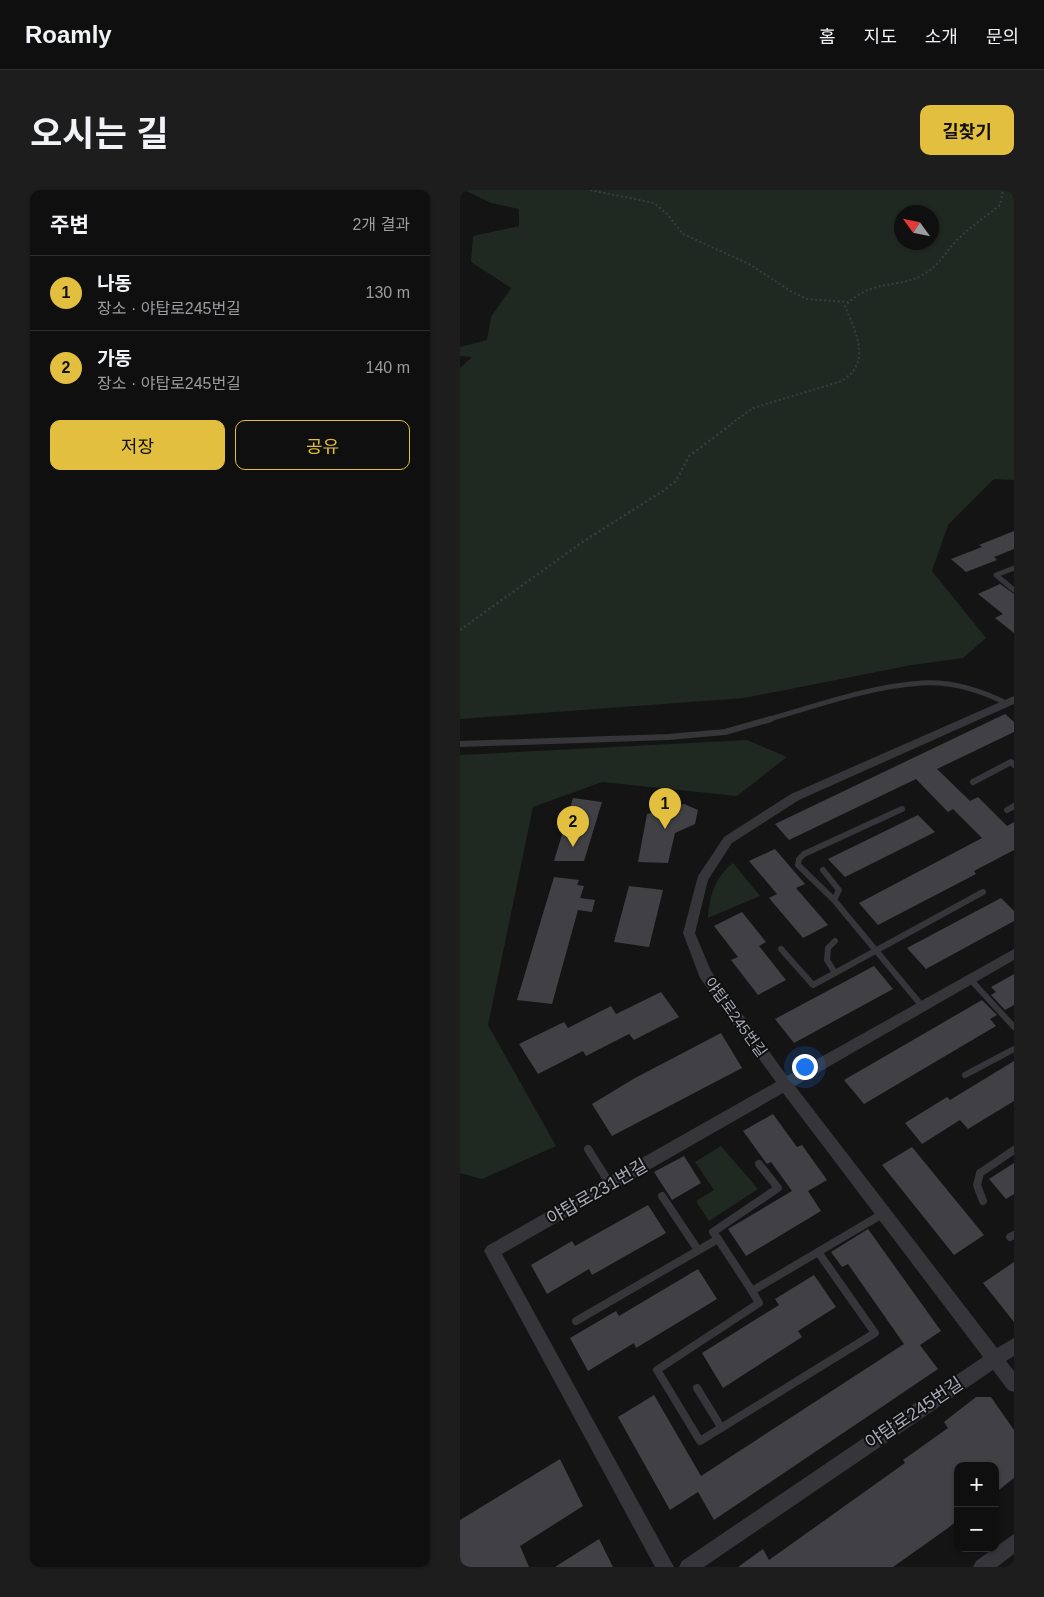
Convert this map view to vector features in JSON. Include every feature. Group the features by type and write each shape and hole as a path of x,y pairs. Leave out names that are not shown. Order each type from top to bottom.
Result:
{"street":[{"name":"야탑로245번길","path":"1010,702 795,796 728,840 702,879 689,933 704,974 785,1084 1014,1384"},
{"name":"야탑로231번길","path":"665,1567 492,1251 1014,954"},
{"name":"야탑로245번길","path":"688,1567 1014,1346"},
{"path":"982,1567 1014,1543"}],"lane":[{"path":"1014,568 996,576 1014,590"},
{"path":"460,744 668,737 724,732 859,694 922,683 953,685 981,691 1010,702"},
{"path":"973,782 1013,762"},
{"path":"1006,810 1014,806"},
{"path":"902,809 804,854 799,858 798,865 834,900 922,1006"},
{"path":"823,870 839,890 834,900"},
{"path":"781,949 813,985 983,892"},
{"path":"834,941 828,948 827,960 835,973"},
{"path":"970,979 1014,1027"},
{"path":"965,1074 1014,1049"},
{"path":"588,1149 610,1185"},
{"path":"983,1201 977,1185 980,1173 1014,1150"},
{"path":"759,1164 778,1188 713,1232 759,1303 658,1370 700,1441 875,1333 818,1252"},
{"path":"662,1196 698,1250"},
{"path":"752,1290 885,1213"},
{"path":"576,1321 718,1239"},
{"path":"697,1388 721,1427"}],"path":[{"path":"590,190 654,203 668,214 682,234 749,264 780,286 807,299 848,302"},
{"path":"460,630 584,541 663,491 676,481 689,456 753,408 839,382 851,376 856,369 860,343 845,306 852,296 870,288 921,276 943,257 955,241 1000,205 1003,190"}],"shaded area":[{"path":"464,190 1014,190 1014,480 994,479 948,525 932,571 986,638 963,658 912,665 744,698 460,719 460,368 472,357 460,356 460,347 487,340 491,317 511,288 471,262 473,236 519,226 519,209 491,203"},
{"path":"747,740 787,757 737,796 602,782 533,807 488,1025 556,1146 482,1179 460,1173 460,755"},
{"path":"733,863 760,896 708,918 712,894 718,880"},
{"path":"721,1146 758,1189 709,1221 696,1201 714,1190 695,1162"}],"building":[{"path":"1014,531 1014,549 994,557 997,560 966,572 951,559 982,547 979,545"},
{"path":"1000,584 1014,594 1014,633 995,618 1003,614 978,594"},
{"path":"1005,714 1014,722 1014,732 937,769 970,801 978,797 1007,826 1014,822 1014,850 974,871 976,874 878,925 859,903 982,838 953,809 948,812 916,779 789,840 775,824"},
{"path":"573,798 602,802 584,861 554,861"},
{"path":"684,804 698,810 695,824 675,833 668,863 638,862 647,814"},
{"path":"918,815 935,832 845,877 828,859"},
{"path":"775,849 805,884 796,888 828,925 803,938 769,898 777,894 749,861"},
{"path":"554,877 579,880 577,885 584,886 580,898 595,900 592,912 578,910 552,1004 517,1000"},
{"path":"629,886 663,890 649,947 614,942"},
{"path":"1001,898 1014,911 1014,921 926,969 907,948"},
{"path":"742,912 766,942 759,946 786,980 758,995 731,960 738,957 714,926"},
{"path":"874,966 893,989 794,1043 775,1019"},
{"path":"1014,974 1014,1005 1005,1010 991,995 996,992 991,987"},
{"path":"661,992 679,1017 634,1040 629,1034 586,1056 583,1051 538,1074 519,1044 564,1022 568,1028 611,1006 616,1014"},
{"path":"982,1000 997,1015 990,1019 996,1026 864,1104 844,1080"},
{"path":"721,1033 742,1068 612,1136 592,1104 635,1078"},
{"path":"1014,1061 1014,1101 968,1129 960,1120 922,1144 905,1123 947,1097 950,1100"},
{"path":"773,1114 797,1147 802,1145 827,1180 808,1191 821,1211 746,1256 728,1229 792,1191 771,1162 767,1164 743,1131"},
{"path":"912,1147 984,1235 954,1255 882,1165"},
{"path":"684,1156 701,1183 672,1200 654,1172"},
{"path":"1014,1163 1014,1194 1006,1199 989,1179"},
{"path":"648,1205 666,1233 592,1275 589,1269 547,1294 531,1265 572,1241 575,1246"},
{"path":"868,1229 941,1331 920,1345 938,1369 714,1520 698,1492 670,1510 618,1417 654,1395 701,1476 904,1344 848,1264 842,1267 831,1252"},
{"path":"1014,1262 1014,1322 983,1283"},
{"path":"698,1269 717,1299 636,1348 634,1343 588,1371 570,1338 616,1311 619,1316"},
{"path":"814,1275 836,1307 798,1331 802,1337 723,1388 702,1353 779,1305 775,1299"},
{"path":"976,1397 991,1397 1014,1430 1014,1478 999,1490 999,1462 954,1462 954,1523 893,1567 738,1567 763,1549 769,1560 905,1463 903,1460 948,1428 944,1422"},
{"path":"560,1459 583,1506 520,1546 529,1567 460,1567 460,1520"},
{"path":"599,1539 613,1567 555,1567"}],"place":[{"name":"나동","path":"665,829"},
{"name":"가동","path":"573,847"}]}
